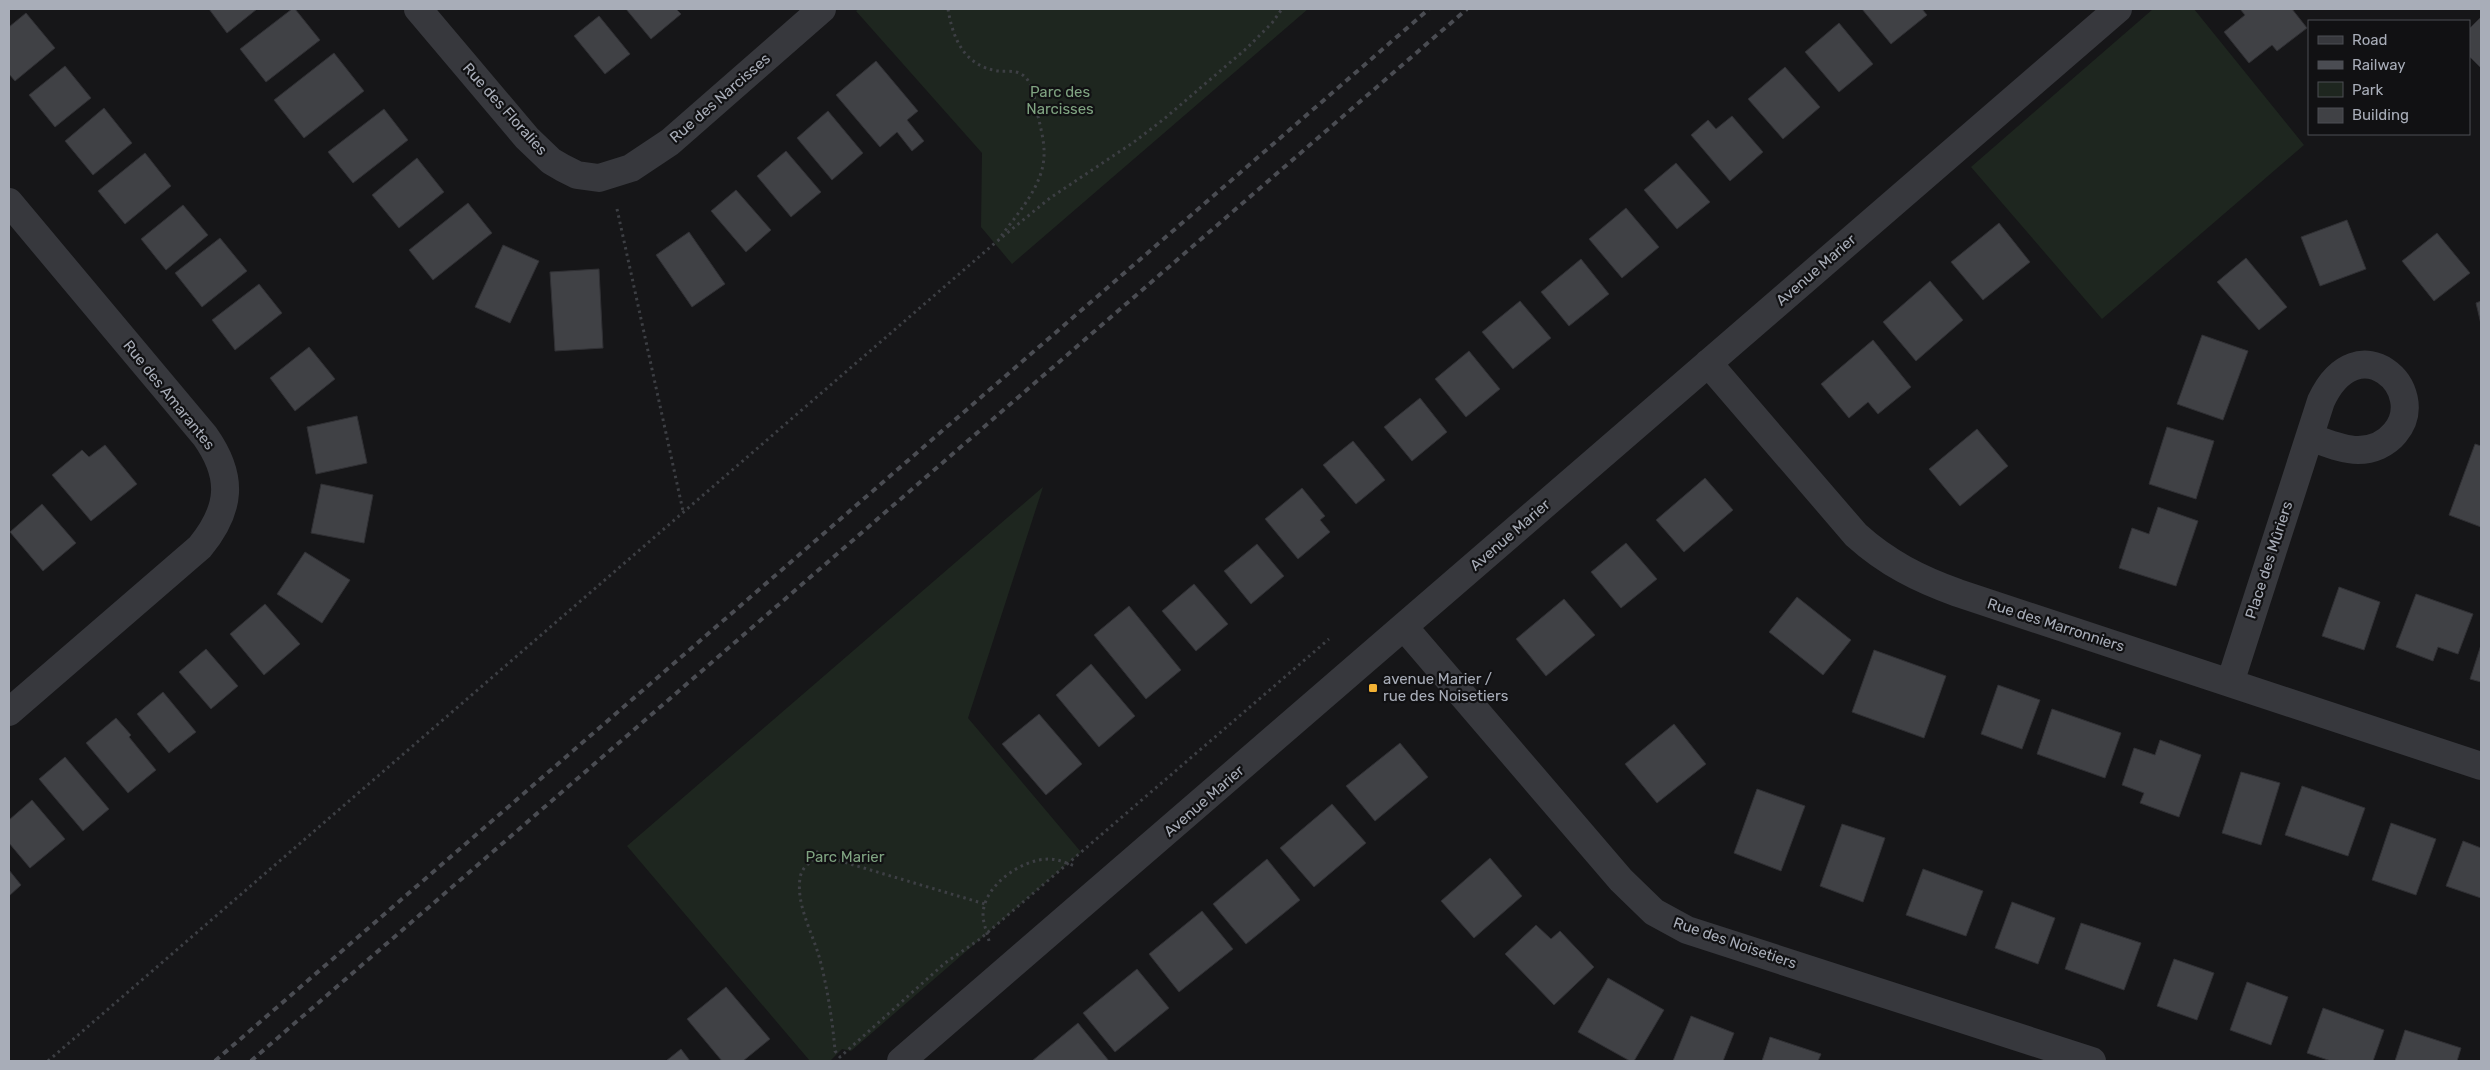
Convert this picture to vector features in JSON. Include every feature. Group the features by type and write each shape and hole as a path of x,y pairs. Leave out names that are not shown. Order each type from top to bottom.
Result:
{"street":[{"name":"Rue des Floralies","path":"418,9 516,127 551,161 578,175 599,178 610,177"},
{"name":"Rue des Narcisses","path":"610,177 636,165 670,142 822,9"},
{"name":"Avenue Marier","path":"902,1061 2118,9"},
{"name":"Rue des Amarantes","path":"9,202 205,436 216,452 226,485 225,501 220,518 212,532 200,546 9,712"},
{"name":"Rue des Marronniers","path":"1708,363 1845,522 1874,550 1910,574 1958,593 2481,766"},
{"name":"Place des Mûriers","path":"2230,684 2310,437"},
{"name":"Rue des Noisetiers","path":"1404,627 1622,880 1654,912 1687,930 2092,1061"}],"path":[{"path":"948,9 955,35 963,52 975,65 998,71 1020,73 1030,81 1035,102 1044,156 1039,179 995,243"},
{"path":"48,1061 995,243 1044,202 1134,142 1164,119 1260,36 1282,9"},
{"path":"616,206 683,511"},
{"path":"820,855 803,868 800,878 801,896 807,925 823,972 835,1051 840,1057 945,963 987,934 1329,639"},
{"path":"816,851 820,855 985,904"},
{"path":"987,934 983,915 985,904 1000,882 1027,864 1046,859 1067,864"}],"green space":[{"name":"Parc des Narcisses","path":"859,9 1308,9 1012,264 981,227 982,153 856,11"},
{"path":"2153,9 2194,9 2304,145 2102,319 1971,167"},
{"name":"Parc Marier","path":"1043,487 968,718 1081,852 851,1051 842,1049 830,1061 810,1061 627,846"}],"building":[{"path":"209,9 257,9 227,33"},
{"path":"292,9 295,9 320,40 266,82 240,49"},
{"path":"626,9 676,9 681,14 651,39"},
{"path":"1862,9 1922,9 1927,15 1891,44"},
{"path":"2240,9 2292,9 2307,28 2277,51 2272,45 2249,63 2224,32 2245,15"},
{"path":"26,13 55,48 15,81 9,74 9,27"},
{"path":"599,16 630,54 605,74 574,36"},
{"path":"2481,17 2481,68 2470,57 2470,28"},
{"path":"1839,23 1873,64 1839,92 1805,52"},
{"path":"334,53 364,91 304,138 274,100"},
{"path":"876,61 918,111 907,120 924,141 912,151 897,132 880,147 836,95"},
{"path":"65,66 91,98 55,127 29,95"},
{"path":"1785,67 1820,107 1783,139 1748,99"},
{"path":"104,108 132,143 93,175 65,141"},
{"path":"384,109 408,140 353,183 328,152"},
{"path":"828,111 863,153 832,180 797,138"},
{"path":"1732,116 1763,152 1730,181 1691,135 1708,120 1716,129"},
{"path":"786,151 821,192 791,217 757,176"},
{"path":"145,153 171,186 125,224 98,191"},
{"path":"417,158 444,192 399,228 372,195"},
{"path":"1676,163 1710,202 1677,229 1644,190"},
{"path":"736,190 771,230 746,252 711,211"},
{"path":"468,203 492,233 433,280 409,250"},
{"path":"183,205 208,235 166,270 141,239"},
{"path":"1626,208 1659,247 1622,278 1589,239"},
{"path":"2347,220 2366,269 2320,286 2301,237"},
{"path":"1999,223 2030,262 1983,300 1951,262"},
{"path":"689,232 725,284 692,307 656,255"},
{"path":"2437,233 2470,273 2434,301 2402,261"},
{"path":"220,238 247,271 202,307 175,273"},
{"path":"503,245 539,261 510,323 475,307"},
{"path":"2246,258 2287,307 2259,330 2217,282"},
{"path":"1581,259 1609,294 1569,326 1541,292"},
{"path":"599,269 603,348 555,351 550,272"},
{"path":"1930,281 1963,320 1916,361 1883,322"},
{"path":"259,284 282,313 235,350 212,320"},
{"path":"1520,301 1551,338 1513,369 1482,332"},
{"path":"2481,301 2481,324 2476,303"},
{"path":"2202,335 2248,351 2223,420 2177,404"},
{"path":"1873,340 1911,387 1878,414 1868,402 1849,418 1821,384"},
{"path":"309,347 335,379 295,411 270,378"},
{"path":"1469,351 1500,389 1466,417 1435,379"},
{"path":"1420,398 1447,432 1412,461 1384,427"},
{"path":"357,416 367,463 316,474 307,427"},
{"path":"2167,427 2214,441 2196,499 2149,484"},
{"path":"1977,429 2008,466 1960,506 1929,469"},
{"path":"1353,441 1385,480 1356,504 1323,465"},
{"path":"2475,444 2481,446 2481,527 2449,515"},
{"path":"105,445 137,484 91,521 52,475 82,450 89,457"},
{"path":"1705,478 1733,510 1684,552 1656,520"},
{"path":"321,484 373,495 364,543 311,533"},
{"path":"1302,488 1325,516 1320,520 1330,532 1298,559 1265,519"},
{"path":"42,504 76,543 43,571 10,532"},
{"path":"2158,507 2198,521 2176,586 2119,568 2132,528 2149,534"},
{"path":"1626,543 1657,579 1621,608 1591,572"},
{"path":"1257,544 1284,576 1251,604 1224,571"},
{"path":"305,552 350,580 322,623 277,594"},
{"path":"1194,584 1228,624 1196,651 1162,611"},
{"path":"2339,587 2380,602 2364,650 2322,636"},
{"path":"2416,594 2473,614 2458,654 2438,647 2433,661 2396,647"},
{"path":"1797,597 1851,640 1823,675 1769,632"},
{"path":"1564,599 1595,635 1546,676 1516,639"},
{"path":"265,604 300,644 264,675 230,634"},
{"path":"1129,606 1181,670 1146,699 1094,635"},
{"path":"2481,645 2481,682 2470,679"},
{"path":"206,649 238,686 211,709 179,672"},
{"path":"1874,650 1946,676 1924,738 1852,712"},
{"path":"1091,664 1135,716 1099,747 1056,695"},
{"path":"1998,685 2040,700 2022,749 1981,734"},
{"path":"163,692 196,732 169,753 137,714"},
{"path":"2052,709 2121,733 2105,778 2037,754"},
{"path":"1039,714 1082,764 1046,795 1002,744"},
{"path":"116,718 131,735 129,737 156,770 128,793 86,743"},
{"path":"1674,724 1706,764 1657,803 1625,764"},
{"path":"2160,740 2201,755 2179,817 2140,803 2144,793 2122,785 2134,748 2155,755"},
{"path":"1400,743 1428,777 1375,821 1346,786"},
{"path":"65,757 109,809 83,831 39,779"},
{"path":"2241,772 2280,783 2261,845 2222,833"},
{"path":"2302,786 2365,808 2348,856 2285,835"},
{"path":"1757,789 1805,806 1781,871 1734,853"},
{"path":"32,800 65,839 30,868 9,843 9,820"},
{"path":"1332,804 1366,843 1314,887 1280,848"},
{"path":"2391,823 2436,839 2416,895 2372,880"},
{"path":"1842,824 1885,838 1863,902 1820,886"},
{"path":"2463,841 2481,848 2481,898 2446,886"},
{"path":"1490,858 1522,896 1474,938 1441,901"},
{"path":"1267,859 1300,900 1246,944 1213,904"},
{"path":"1923,869 1983,891 1966,936 1906,915"},
{"path":"9,870 21,885 9,896"},
{"path":"2012,902 2055,918 2038,964 1995,948"},
{"path":"1202,911 1233,949 1179,992 1149,954"},
{"path":"2081,923 2141,943 2124,990 2065,969"},
{"path":"1536,925 1551,939 1560,931 1594,967 1554,1005 1505,954"},
{"path":"2174,959 2214,973 2197,1020 2157,1006"},
{"path":"1137,969 1169,1008 1115,1052 1083,1013"},
{"path":"1608,978 1664,1010 1634,1061 1630,1061 1578,1032"},
{"path":"2247,982 2288,997 2271,1045 2230,1030"},
{"path":"726,987 770,1039 743,1061 722,1061 687,1019"},
{"path":"2323,1008 2384,1030 2373,1061 2331,1061 2307,1053"},
{"path":"1691,1016 1734,1033 1723,1061 1673,1061"},
{"path":"1078,1023 1109,1061 1032,1061"},
{"path":"2405,1030 2461,1048 2457,1061 2395,1061"},
{"path":"1770,1037 1821,1054 1818,1061 1762,1061"},
{"path":"681,1049 690,1061 666,1061"}],"railway":[{"path":"215,1061 1429,9"},
{"path":"251,1061 1467,9"}],"place":[{"name":"avenue Marier / rue des Noisetiers","path":"1373,688"}]}
